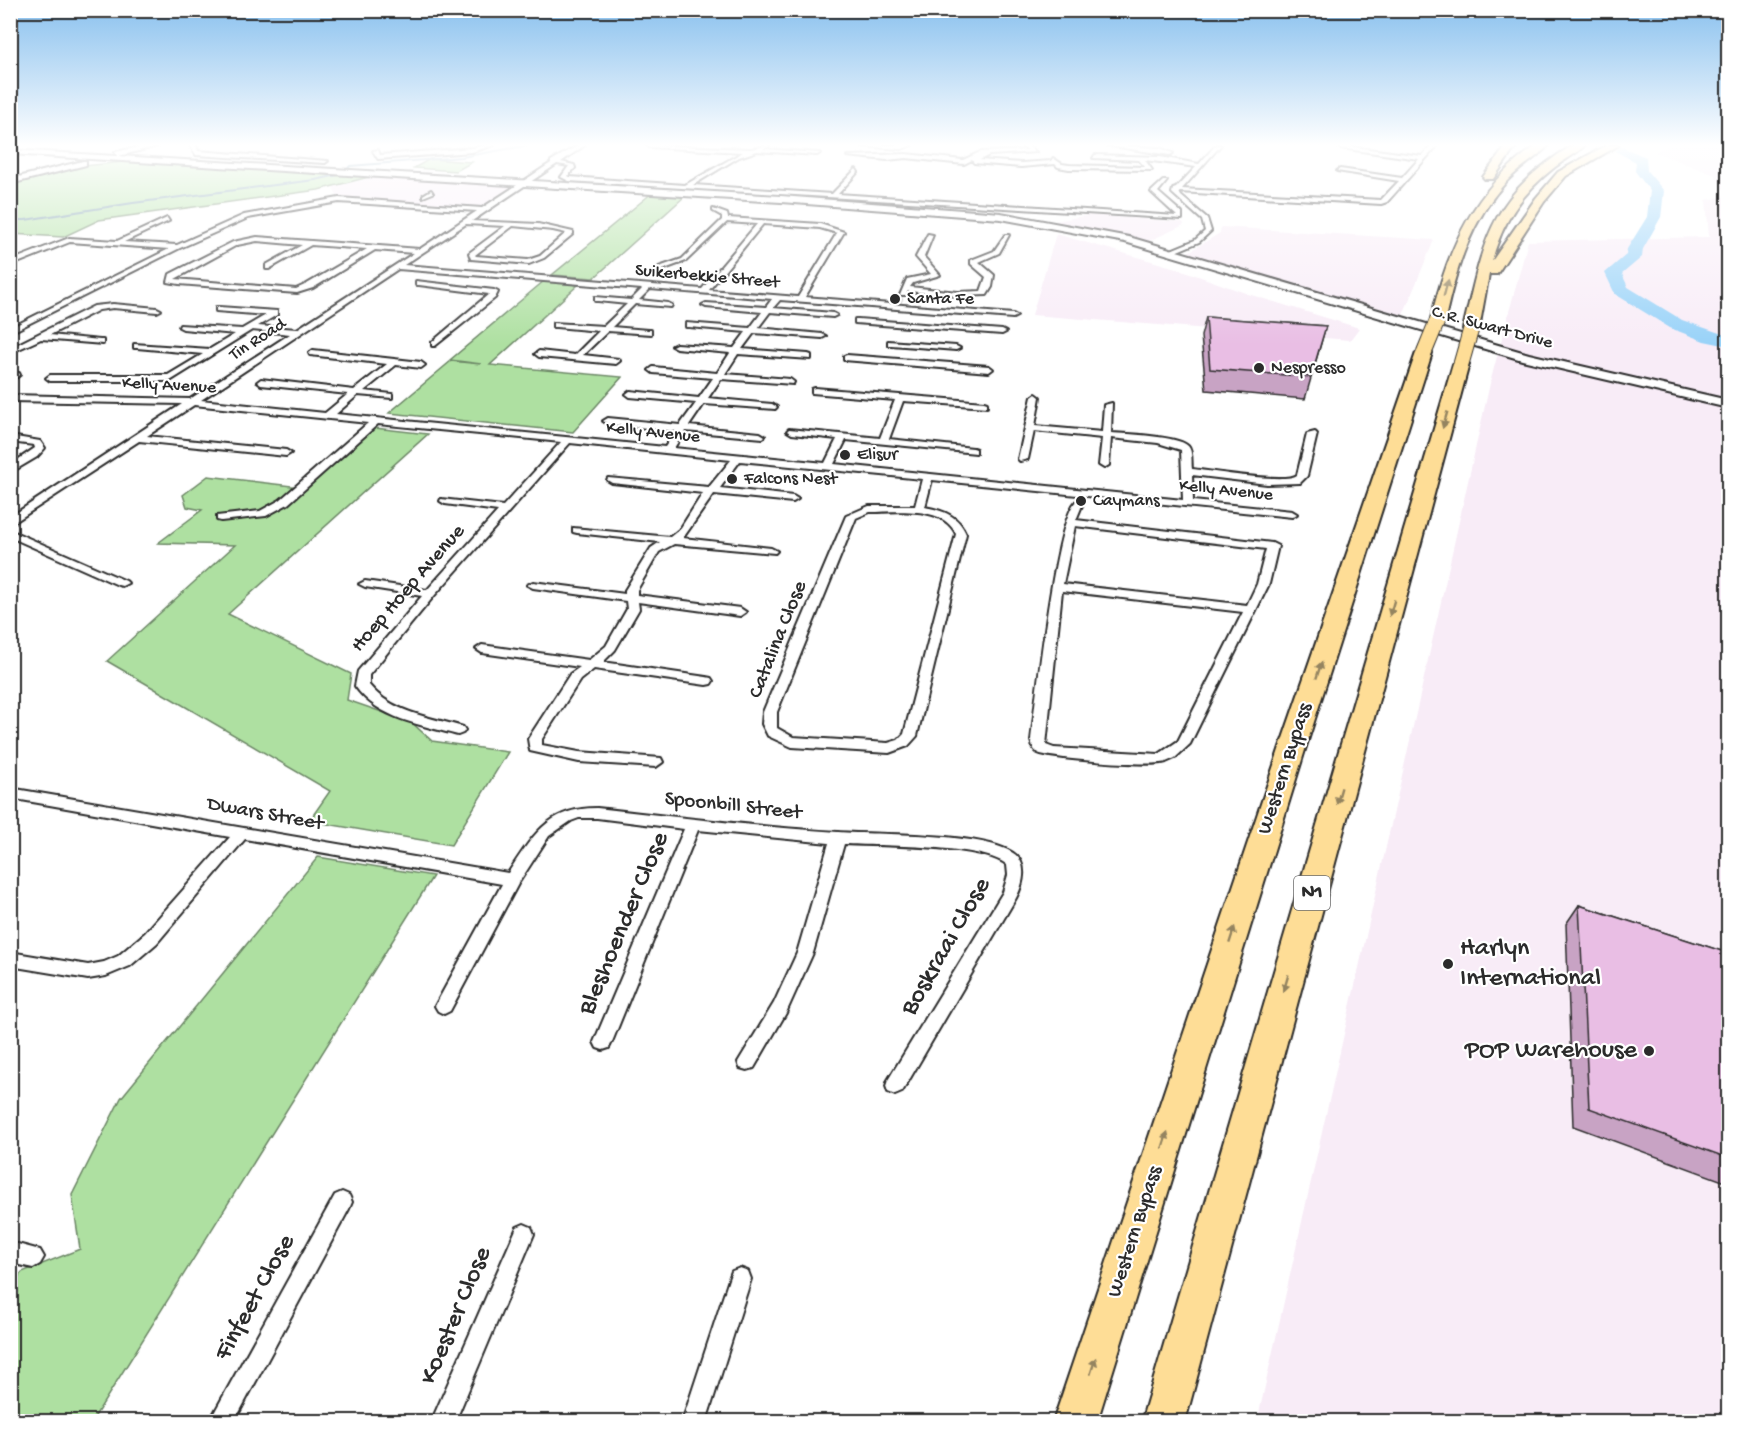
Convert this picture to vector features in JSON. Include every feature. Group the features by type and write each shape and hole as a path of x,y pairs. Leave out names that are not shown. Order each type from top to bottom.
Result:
{"highway":[{"path":"1454,257 1471,212"},
{"name":"Western Bypass","path":"1075,1422 1292,750 1424,353 1438,319 1454,257 1480,212"},
{"name":"N1","path":"1163,1422 1471,329 1494,234 1506,212"},
{"path":"1480,286 1531,212"}],"street":[{"path":"10,332 237,218 271,212"},
{"name":"Tin Road","path":"10,522 481,212"},
{"path":"719,212 725,215 725,220"},
{"name":"C.R. Swart Drive","path":"959,212 1001,216 1097,233 1526,357 1728,404"},
{"path":"1083,212 1180,218 1177,212"},
{"path":"1170,253 1204,236 1208,226 1195,212"},
{"path":"118,242 167,220"},
{"path":"662,269 684,260 725,220 820,226 841,232 800,300"},
{"path":"465,222 560,228 571,233 534,261 473,258 471,254 511,225"},
{"path":"704,291 762,222"},
{"path":"897,302 910,281 936,275 920,257 930,235"},
{"path":"905,290 966,294 984,292 988,289 990,275 974,262 998,252 1007,236"},
{"path":"374,248 310,286 297,291 179,282 170,278 241,241 257,239 422,251"},
{"path":"10,264 55,244 74,240 178,247"},
{"path":"269,267 310,243"},
{"name":"Suikerbekkie Street","path":"398,267 800,300 897,302 916,309 1012,316"},
{"path":"479,289 496,275"},
{"path":"419,283 491,290 494,294 435,344"},
{"path":"577,357 648,287"},
{"path":"667,451 736,351 777,298"},
{"path":"598,299 668,305"},
{"path":"706,305 833,315"},
{"path":"10,351 97,308 113,306 157,310"},
{"path":"50,378 165,379 177,375 274,313 219,309"},
{"path":"908,325 916,309"},
{"path":"858,321 1002,332"},
{"path":"556,325 648,332"},
{"path":"689,326 822,336"},
{"path":"183,327 300,332"},
{"path":"921,364 933,327"},
{"path":"10,332 100,342"},
{"path":"891,343 956,348"},
{"path":"137,346 213,352"},
{"path":"676,346 808,357"},
{"path":"313,353 421,365"},
{"path":"539,354 616,361"},
{"path":"847,358 989,369"},
{"path":"327,416 394,362"},
{"path":"653,370 790,382"},
{"path":"261,382 389,396"},
{"path":"815,391 984,405"},
{"path":"630,394 772,407"},
{"path":"1023,459 1036,397"},
{"name":"Kelly Avenue","path":"10,398 194,402 928,477 1080,499 1188,504 1292,514"},
{"path":"884,440 900,398"},
{"path":"1104,465 1109,405"},
{"path":"221,518 262,514 284,502 377,420"},
{"path":"608,421 760,436"},
{"path":"1030,428 1158,440 1183,446 1186,449 1188,472 1188,504"},
{"path":"792,431 973,451"},
{"path":"1188,472 1284,483 1296,481 1302,476 1312,434"},
{"path":"828,467 843,436"},
{"path":"139,438 286,453"},
{"path":"10,439 36,443 40,448 34,455 10,470"},
{"name":"Hoep Hoep Avenue","path":"458,730 377,702 362,687 361,680 366,669 430,594 567,441"},
{"path":"656,762 571,755 535,748 535,739 575,677 611,647 633,609 631,590 655,550 684,531 706,496 737,458"},
{"path":"919,509 928,477"},
{"path":"612,480 793,499"},
{"path":"1070,522 1270,544 1273,547 1263,584 1251,609 1183,744 1170,755 1150,759 1053,753 1043,751 1038,741 1057,587 1070,522 1080,499"},
{"path":"445,501 505,509"},
{"path":"10,508 28,510"},
{"name":"Catalina Close","path":"869,509 919,509 954,519 959,525 961,534 910,736 903,743 889,748 792,742 777,737 769,729 770,712 851,516 869,509"},
{"path":"577,530 771,551"},
{"path":"10,533 122,583"},
{"path":"365,584 430,594"},
{"path":"532,585 740,612"},
{"path":"1057,587 1251,609"},
{"path":"482,649 706,681"},
{"name":"Dwars Street","path":"10,793 512,880"},
{"name":"Spoonbill Street","path":"444,1006 512,880 544,832 566,817 579,813 838,838 981,848"},
{"name":"Bleshoender Close","path":"603,1042 693,825"},
{"path":"10,959 88,972 106,969 124,961 151,938 242,833"},
{"path":"747,1062 780,1008 806,953 838,838"},
{"name":"Boskraai Close","path":"894,1086 1012,888 1016,874 1011,859 993,850 981,848"},
{"name":"Finfeet Close","path":"221,1422 342,1202"},
{"name":"Koester Close","path":"443,1422 524,1234"},
{"path":"10,1252 33,1257"},
{"path":"694,1422 740,1279"}],"shaded area":[{"path":"1707,212 1728,212 1728,1421 1257,1422 1491,379 1528,241 1709,237"},
{"path":"1089,215 1183,222 1184,225 1149,241 1050,222"},
{"path":"1221,227 1434,240 1403,315 1187,253 1220,233"},
{"path":"1056,234 1176,268 1248,294 1359,328 1350,340 1032,315"}],"green space":[{"path":"11,212 159,212 99,220 63,237 11,234"},
{"path":"629,212 667,212 594,278 552,275"},
{"path":"544,281 579,284 490,365 622,377 573,432 389,413 451,361 481,364 450,360"},
{"path":"366,427 428,434 228,614 351,674 347,700 411,722 432,741 508,752 451,845 309,821 330,791 107,661 235,545 158,543 202,510 187,507 183,495 208,476 300,487"},
{"path":"318,857 433,876 92,1421 11,1421 10,1287 22,1272 80,1249 72,1195 121,1098"}],"building":[{"path":"1206,317 1326,326 1311,377 1210,369"},
{"name":"POP Warehouse","path":"1579,905 1728,953 1728,1158 1589,1108"}],"waterway":[{"path":"10,220 25,220 77,212"},
{"path":"1655,212 1654,217 1635,249 1634,257 1613,273 1621,290 1676,324 1728,341"}],"tunnel":[{"path":"898,301 900,297"}],"place":[{"name":"Santa Fe","path":"895,299"},
{"name":"Nespresso","path":"1259,368"},
{"name":"Elisur","path":"845,455"},
{"name":"Falcons Nest","path":"732,479"},
{"name":"Caymans","path":"1081,501"},
{"name":"Harlyn International","path":"1448,964"},
{"name":"POP Warehouse","path":"1649,1051"}]}
